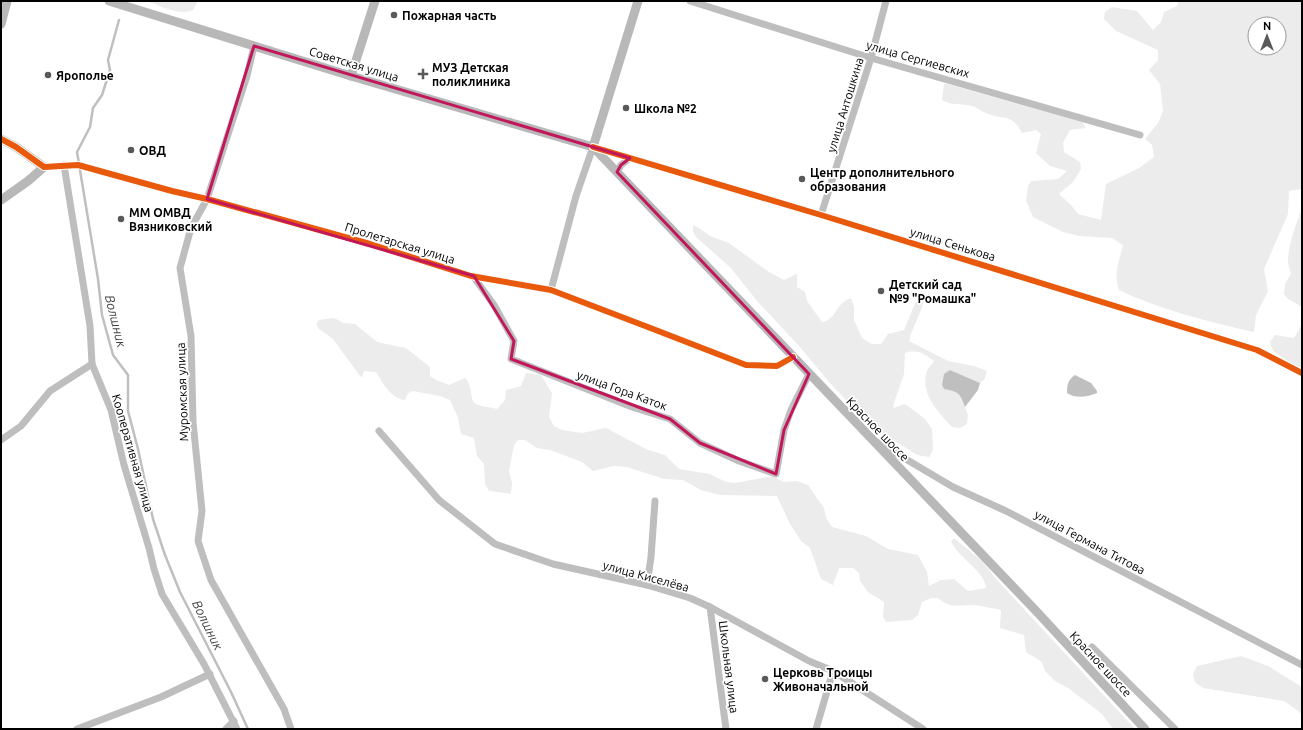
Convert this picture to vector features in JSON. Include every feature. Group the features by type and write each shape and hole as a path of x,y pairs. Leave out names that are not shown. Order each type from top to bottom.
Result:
{"main road":[{"path":"1,24 7,1"},
{"name":"Советская улица","path":"109,1 351,76 593,147"},
{"path":"351,76 375,1"},
{"path":"593,147 638,1"},
{"path":"1,140 16,147 44,167 28,181 1,200"},
{"name":"Красное шоссе","path":"593,147 1038,613 1145,729"}],"street":[{"name":"улица Сергиевских","path":"690,1 871,58 1140,135"},
{"name":"улица Антошкина","path":"821,215 871,58 886,1"},
{"name":"Муромская улица","path":"254,46 247,76 207,199 192,228 180,268 191,336 193,422 202,511 198,540 211,580 284,709 291,729"},
{"name":"улица Сенькова","path":"593,147 821,215 1258,350 1302,373"},
{"path":"551,290 576,196 593,147"},
{"path":"617,172 621,165 630,158"},
{"name":"Кооперативная улица","path":"64,165 90,326 92,364 112,410 124,465 154,569 162,594 210,674 234,720 237,729"},
{"name":"Пролетарская улица","path":"44,167 78,165 370,244 473,276 551,290 746,365 777,366 793,358"},
{"name":"улица Гора Каток","path":"473,276 494,305 514,340 511,359 632,407 670,419 700,443 739,461 776,474 784,430 791,410 810,374"},
{"path":"1,440 21,426 50,391 92,364"},
{"name":"улица Киселёва","path":"379,431 439,500 495,544 553,564 647,585 690,598 710,607 809,662 833,671 923,729"},
{"name":"улица Германа Титова","path":"868,436 953,487 1006,511 1302,665"},
{"path":"647,585 651,557 655,501"},
{"name":"Школьная улица","path":"710,607 726,729"},
{"path":"1092,647 1174,729"},
{"path":"816,729 833,671"},
{"path":"77,729 161,697 210,674"},
{"path":"226,729 234,720"}],"highlighted area":[{"path":"254,46 630,158 621,165 617,172 809,374 784,430 776,474 700,443 670,419 511,359 514,341 474,276 207,199"}],"shaded area":[{"path":"147,1 198,1 193,10 181,12 170,10"},
{"path":"1179,1 1302,1 1302,189 1289,191 1288,214 1264,269 1268,291 1256,315 1254,332 1203,320 1151,304 1119,290 1117,284 1117,273 1118,262 1123,245 1112,238 1079,236 1063,232 1033,217 1026,201 1028,186 1031,181 1058,179 1067,171 1050,166 1036,153 1041,134 1036,130 1022,133 1014,122 1006,118 992,115 968,105 949,103 942,100 944,84 947,84 1082,122 1086,128 1070,130 1063,143 1064,152 1080,162 1081,169 1073,182 1059,194 1078,214 1101,220 1106,184 1139,168 1154,157 1152,145 1145,139 1158,123 1163,111 1160,84 1149,70 1158,60 1158,50 1116,31 1104,19 1105,12 1112,7 1137,11 1153,30 1161,22 1164,12 1177,6"},
{"path":"1302,209 1302,307 1288,299 1284,294 1285,284 1291,274 1288,263 1289,249"},
{"path":"693,225 710,236 729,243 769,272 784,280 796,274 797,287 805,292 807,301 822,322 828,320 834,315 842,303 851,298 854,307 854,320 862,338 872,344 881,344 888,334 904,330 917,299 921,293 925,294 909,341 948,361 974,366 987,371 984,380 980,383 950,370 944,389 956,391 961,396 968,415 967,424 960,428 952,427 936,409 928,395 925,379 928,370 934,361 921,353 910,352 905,353 904,374 893,406 894,408 904,404 925,419 932,429 933,450 929,457 917,455 882,433 854,408 829,382 799,346 757,301 731,268 697,238 693,232"},
{"path":"334,318 344,323 355,324 377,342 406,348 430,367 430,376 436,380 449,385 465,378 468,381 473,401 478,405 497,409 505,400 506,390 521,386 526,373 541,375 552,393 549,417 554,426 562,430 582,433 606,428 648,450 665,455 679,469 710,474 726,482 736,483 772,476 784,482 797,481 808,485 824,508 826,518 832,527 866,536 888,549 918,555 927,572 929,586 941,580 954,579 968,591 986,588 985,582 981,576 954,547 951,541 954,538 982,561 997,580 1135,729 1113,729 1102,714 1068,688 1055,681 1045,671 1042,662 1026,652 1024,635 1000,628 1001,610 973,605 951,605 938,598 931,598 922,602 918,615 912,620 886,622 883,617 884,602 868,592 860,581 859,573 853,568 839,568 833,585 821,579 810,548 801,541 789,522 777,496 720,495 701,490 683,480 664,479 627,467 614,466 593,471 582,462 550,450 537,448 525,440 518,440 514,445 509,471 512,483 511,494 489,491 485,484 484,464 477,456 474,438 461,434 458,418 450,400 440,396 413,391 408,393 405,400 400,399 388,390 376,372 364,371 362,377 360,376 333,339 319,329 316,324 319,320"},
{"path":"1302,324 1302,369 1273,351 1270,342 1275,335 1294,338"},
{"path":"950,370 980,383 978,390 965,407 962,399 956,392 944,389 942,385 944,374"},
{"path":"1075,375 1091,383 1097,393 1082,397 1067,393 1068,382"},
{"path":"1241,656 1268,666 1302,687 1302,714 1284,701 1203,688 1195,682 1193,674 1197,666"}],"waterway":[{"name":"Волшник","path":"119,20 108,60 110,70 102,95 93,108 90,127 77,152 98,279 102,315 113,355 128,375 128,411 153,519 165,555 180,592 231,692 248,729"}],"cycle path":[{"path":"1,139 16,147 44,167 78,165 370,244 471,276 551,290 746,365 777,366 793,357"},
{"path":"593,147 821,215 1257,350 1302,373"}],"place":[{"name":"Пожарная часть","path":"394,15"},
{"name":"МУЗ Детская поликлиника","path":"423,74"},
{"name":"Ярополье","path":"48,75"},
{"name":"Школа №2","path":"626,108"},
{"name":"ОВД","path":"131,150"},
{"name":"Центр дополнительного образования","path":"802,179"},
{"name":"ММ ОМВД Вязниковский","path":"121,219"},
{"name":"Детский сад №9 \"Ромашка\"","path":"881,291"},
{"name":"Церковь Троицы Живоначальной","path":"765,679"}]}
